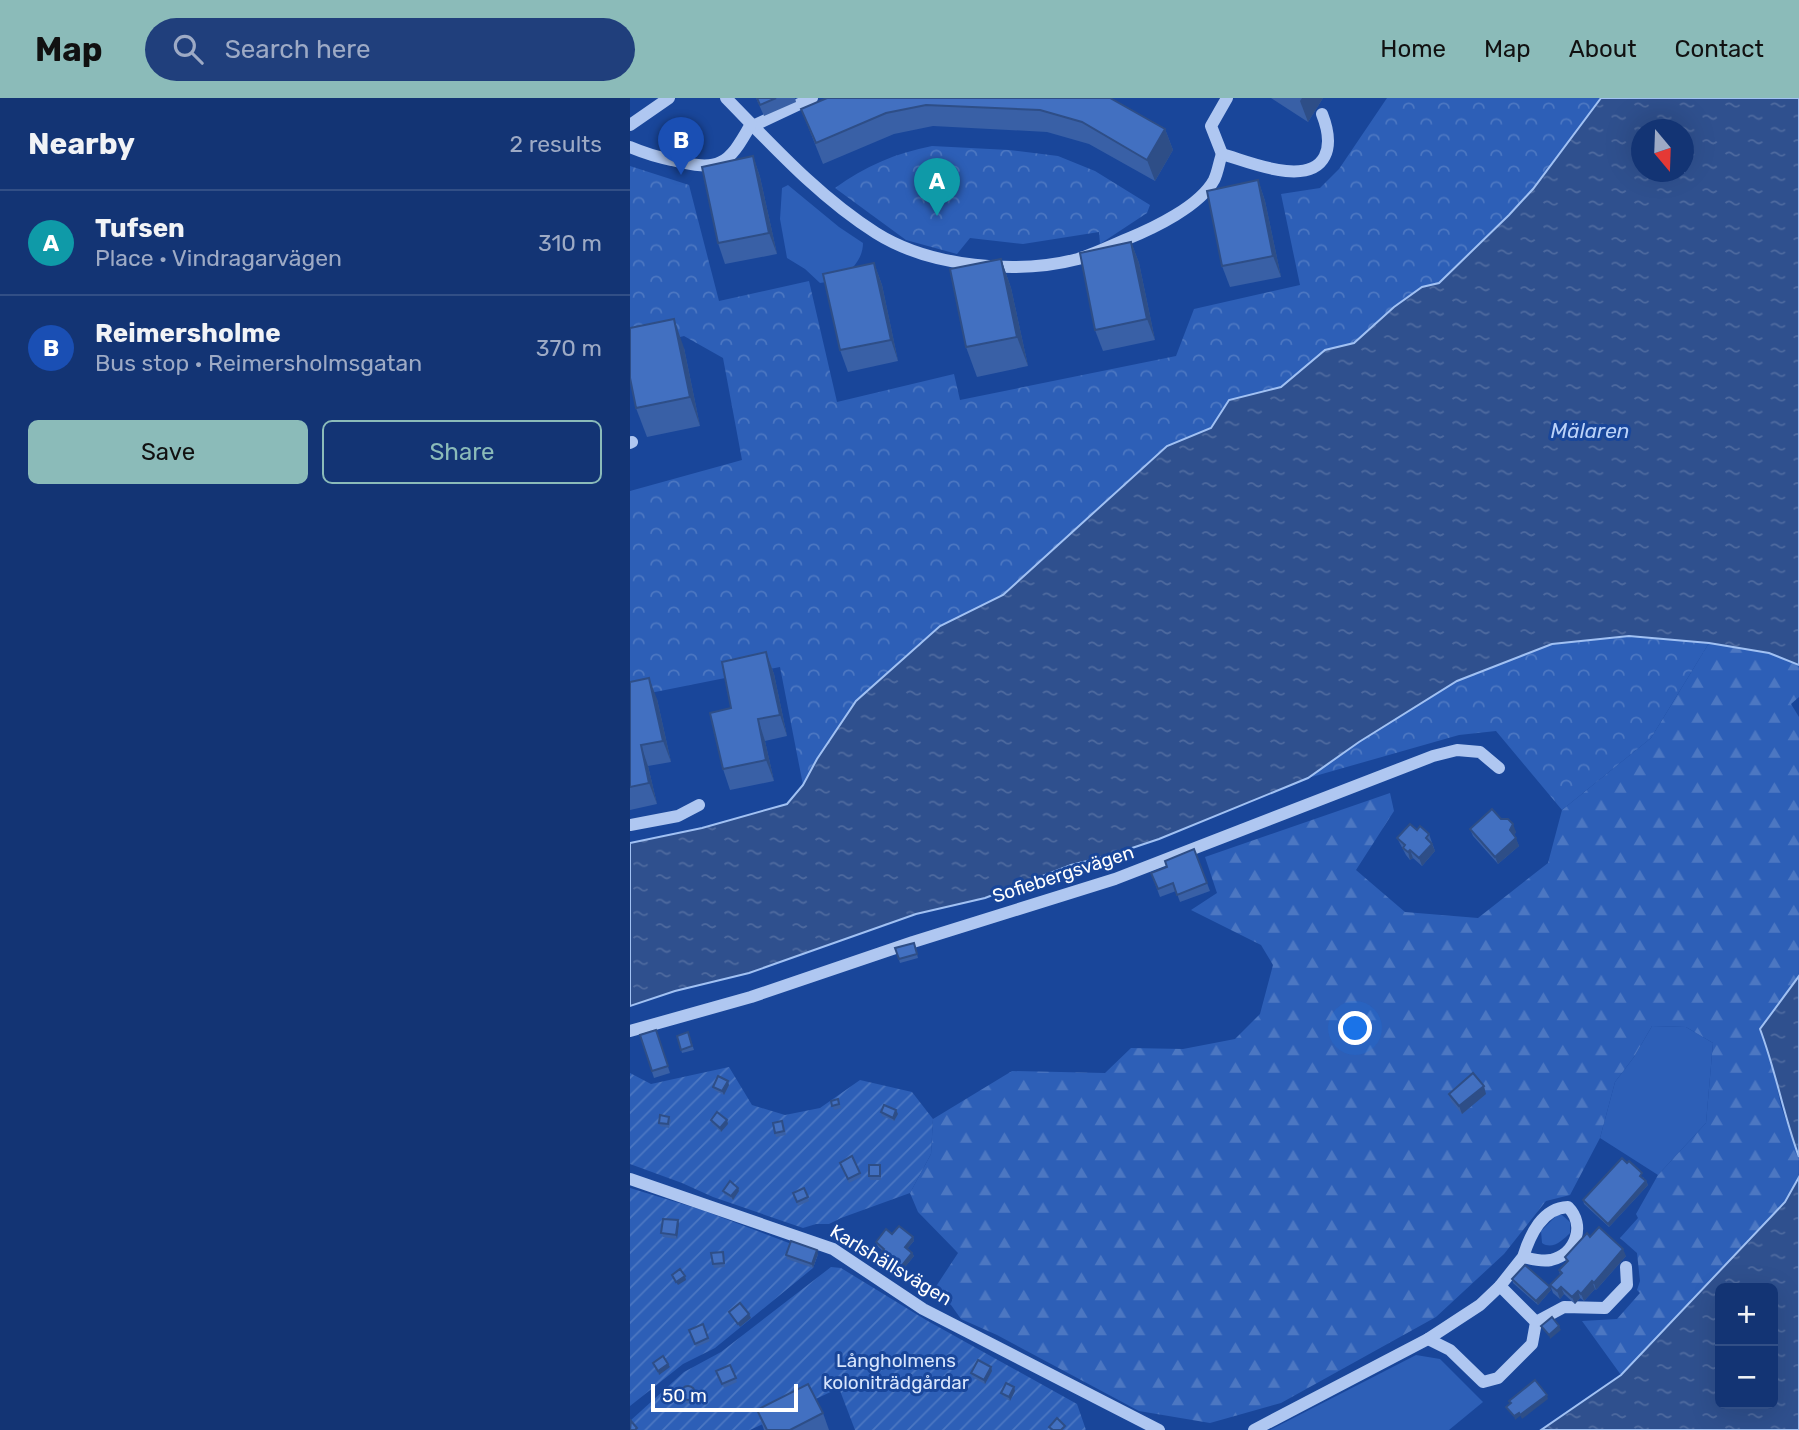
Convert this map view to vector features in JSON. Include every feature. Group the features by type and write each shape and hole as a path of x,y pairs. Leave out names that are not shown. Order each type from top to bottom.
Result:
{"street":[{"path":"630,125 668,98"},
{"path":"726,98 807,179 877,233 907,249 949,260 1010,267 1078,259 1139,234 1195,201 1214,180 1222,154 1211,126 1227,98"},
{"path":"630,147 643,153 699,167 717,165 731,156 752,125 812,98"},
{"path":"1222,154 1287,171 1308,169 1325,157 1329,145 1328,130 1322,114"},
{"name":"Sofiebergsvägen","path":"630,1031 751,997 913,942 1115,879 1433,756 1457,750 1480,752 1499,768"},
{"path":"630,825 678,816 699,805"},
{"name":"Karlshällsvägen","path":"630,1179 833,1249 923,1309 1159,1430"},
{"path":"1254,1430 1427,1339 1480,1306 1523,1257 1536,1226 1553,1210 1568,1207 1575,1214 1578,1223 1577,1237 1566,1252 1548,1261 1523,1257"},
{"path":"1536,1322 1564,1307 1605,1308 1627,1285 1626,1267"},
{"path":"1500,1286 1536,1322"},
{"path":"1427,1339 1450,1350 1483,1382 1498,1378 1532,1344 1536,1322"}],"green space":[{"path":"1387,98 1601,98 1533,189 1439,283 1422,287 1394,307 1354,343 1325,350 1281,387 1229,400 1211,428 1167,446 1003,596 940,626 856,701 803,785 780,667 630,697 630,491 742,460 723,358 684,336 630,350 630,166 689,185 719,301 809,281 837,402 954,374 960,400 1176,356 1194,309 1300,285 1281,194 1320,188 1339,169"},
{"path":"932,146 1009,150 1058,156 1095,171 1150,205 1147,213 1100,244 1099,232 1023,244 970,238 957,254 906,240 835,188 881,161"},
{"path":"788,185 863,243 855,265 836,279 820,283 805,269 787,258 780,219 782,188"},
{"path":"1629,636 1709,643 1651,738 1562,810 1496,731 1459,735 1308,778 1359,742 1457,681 1552,644"},
{"path":"1709,643 1769,653 1799,665 1799,697 1791,704 1799,717 1799,976 1761,1029 1771,1059 1781,1106 1799,1157 1799,1177 1786,1202 1621,1375 1582,1321 1617,1319 1640,1293 1637,1290 1640,1281 1637,1253 1620,1238 1638,1218 1636,1214 1658,1175 1706,1123 1713,1043 1686,1027 1652,1026 1615,1082 1600,1138 1570,1195 1546,1201 1504,1254 1436,1317 1281,1403 1210,1423 1139,1411 997,1335 961,1319 951,1305 933,1291 958,1253 918,1212 910,1193 931,1154 933,1119 1012,1071 1105,1073 1131,1048 1183,1049 1235,1039 1260,1014 1273,965 1261,945 1191,910 1217,893 1205,857 1390,793 1394,811 1356,870 1405,912 1478,918 1548,863 1562,810 1651,738"},
{"path":"1652,1026 1686,1027 1713,1043 1706,1123 1658,1175 1600,1138 1615,1082"},
{"path":"729,1067 752,1105 785,1115 820,1108 860,1080 912,1092 933,1119 931,1154 910,1193 829,1224 803,1228 713,1197 630,1164 630,1073 651,1084"},
{"path":"630,1188 702,1210 818,1254 813,1268 715,1348 683,1364 630,1406"},
{"path":"1557,1215 1562,1215 1570,1222 1570,1233 1557,1244 1549,1246 1542,1243 1541,1231"},
{"name":"Långholmens koloniträdgårdar","path":"831,1267 841,1268 926,1320 1077,1404 1086,1430 855,1430 839,1388 750,1430 630,1430 630,1421 684,1372 721,1352"},
{"path":"1416,1355 1440,1359 1483,1402 1449,1430 1270,1430"}],"water":[{"name":"Mälaren","path":"1601,98 1799,98 1799,665 1769,653 1709,643 1629,636 1552,644 1457,681 1359,742 1308,778 1159,839 1071,865 985,898 916,914 749,973 675,991 630,1006 630,843 702,828 787,804 803,785 856,701 940,626 1003,595 1167,446 1211,428 1229,400 1281,387 1325,350 1354,343 1394,307 1422,287 1439,283 1533,189"},
{"path":"1799,976 1799,1157 1760,1029"},
{"path":"1799,1177 1799,1430 1541,1430 1621,1375 1785,1202"}],"building":[{"path":"757,98 776,98 760,105"},
{"path":"827,98 1110,98 1165,129 1147,160 1082,122 1040,110 926,105 886,113 816,143 801,109"},
{"path":"753,156 769,233 718,243 702,167"},
{"path":"1258,180 1273,256 1222,266 1207,191"},
{"path":"1131,242 1147,319 1095,330 1080,253"},
{"path":"1001,259 1017,337 966,347 950,269"},
{"path":"874,263 891,340 840,350 823,274"},
{"path":"674,319 690,397 636,408 630,378 630,328"},
{"path":"766,652 780,715 758,719 766,760 723,769 710,713 731,708 722,662"},
{"path":"649,678 663,741 641,745 649,783 630,787 630,682"},
{"path":"1492,809 1501,819 1508,819 1513,824 1510,830 1516,838 1495,857 1470,829"},
{"path":"1410,824 1417,830 1420,826 1429,834 1426,838 1432,844 1419,858 1403,848 1405,845 1397,838"},
{"path":"1194,849 1207,883 1177,895 1173,883 1158,889 1151,873 1167,867 1165,861"},
{"path":"914,943 917,954 899,959 895,948"},
{"path":"656,1030 668,1066 652,1071 640,1035"},
{"path":"688,1032 692,1046 681,1050 677,1036"},
{"path":"1473,1073 1484,1086 1459,1106 1449,1094"},
{"path":"718,1076 728,1081 722,1091 713,1087"},
{"path":"838,1099 839,1104 832,1106 831,1101"},
{"path":"884,1105 896,1110 893,1118 881,1112"},
{"path":"717,1112 727,1120 720,1128 711,1120"},
{"path":"660,1115 669,1117 668,1124 659,1123"},
{"path":"782,1121 784,1131 775,1133 773,1123"},
{"path":"852,1156 860,1173 848,1179 840,1163"},
{"path":"1622,1158 1642,1173 1640,1176 1646,1181 1608,1224 1583,1200"},
{"path":"869,1165 880,1165 880,1176 869,1176"},
{"path":"730,1181 738,1188 731,1196 723,1191"},
{"path":"804,1188 808,1197 797,1202 793,1193"},
{"path":"663,1219 678,1220 676,1235 661,1233"},
{"path":"899,1226 913,1237 905,1247 912,1253 895,1274 876,1259 884,1249 876,1242 886,1229 892,1234"},
{"path":"1599,1227 1623,1249 1581,1294 1578,1291 1572,1297 1561,1287 1557,1291 1550,1285 1562,1273 1559,1270 1568,1261 1565,1257 1587,1233 1590,1237"},
{"path":"791,1241 817,1250 812,1264 786,1255"},
{"path":"723,1252 724,1263 713,1264 711,1253"},
{"path":"1525,1265 1550,1287 1536,1301 1512,1279"},
{"path":"680,1269 685,1276 676,1282 672,1275"},
{"path":"740,1303 749,1314 738,1324 729,1312"},
{"path":"1552,1317 1559,1326 1549,1335 1541,1326"},
{"path":"703,1324 708,1338 695,1344 689,1330"},
{"path":"663,1356 668,1364 658,1371 653,1363"},
{"path":"978,1360 991,1367 984,1380 971,1373"},
{"path":"730,1365 736,1378 722,1384 716,1371"},
{"path":"1535,1380 1547,1395 1520,1415 1519,1413 1514,1416 1506,1407 1511,1403 1509,1401"},
{"path":"1006,1383 1014,1387 1009,1397 1001,1393"},
{"path":"808,1384 823,1413 790,1430 767,1430 757,1410"},
{"path":"685,1386 691,1386 695,1393 691,1400 685,1400 681,1396 681,1390"},
{"path":"1057,1418 1065,1426 1061,1430 1053,1430 1049,1427"},
{"path":"631,1421 637,1428 635,1430 630,1430"}],"place":[{"name":"Reimersholme","path":"681,175"},
{"name":"Tufsen","path":"937,216"}]}
